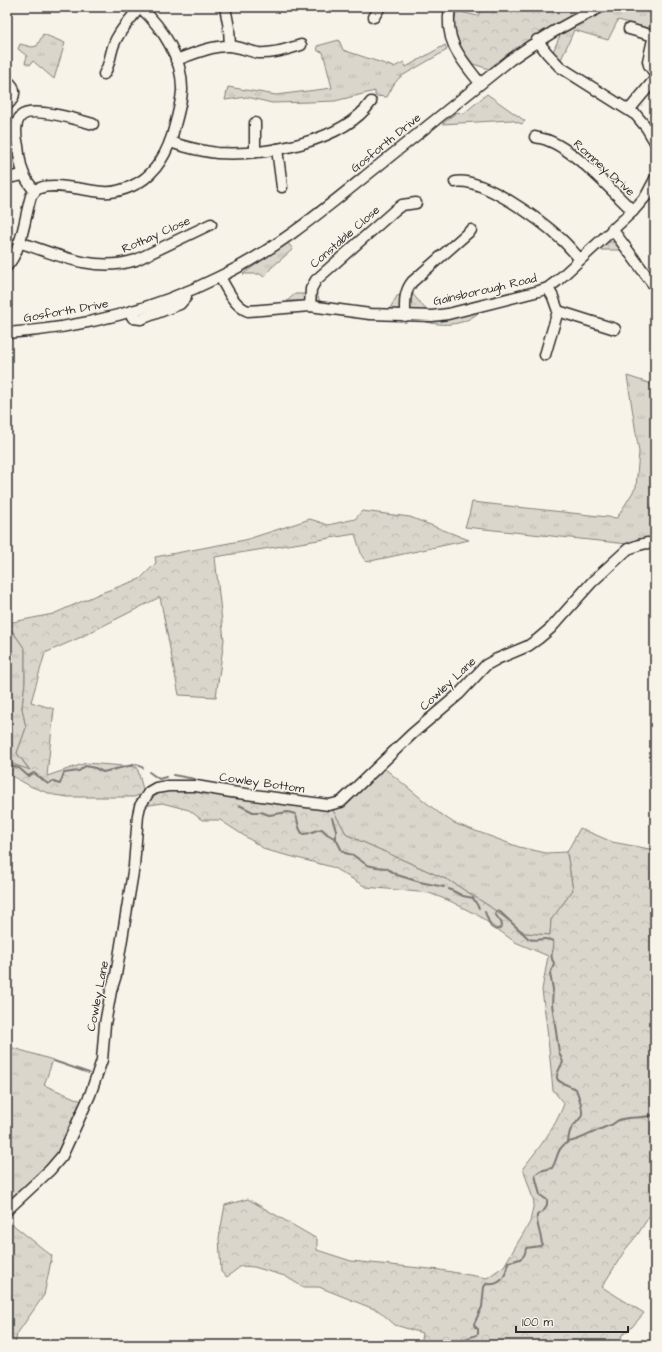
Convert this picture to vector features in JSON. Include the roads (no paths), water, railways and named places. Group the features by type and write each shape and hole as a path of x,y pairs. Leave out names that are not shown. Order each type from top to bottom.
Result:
{"street":[{"path":"7,266 14,255 19,242 31,196 40,187 70,187 103,192 114,192 132,187 141,182 157,167 164,155 176,122 182,91 181,81 176,60 161,29 140,7 116,38 107,69 104,74"},
{"path":"225,7 229,28 230,46"},
{"path":"374,17 380,7"},
{"path":"450,7 448,26 452,44 459,58 480,83"},
{"name":"Gosforth Drive","path":"7,333 50,329 87,323 130,312 185,293 220,277 254,258 293,233 480,83 537,40 601,7"},
{"path":"629,29 654,34 648,61 655,74"},
{"path":"537,40 560,67 628,110 642,121 655,142"},
{"path":"176,60 216,47 230,46 266,53 302,45"},
{"path":"628,110 655,79"},
{"path":"7,81 13,87 15,92 12,101 7,105 20,117"},
{"path":"170,142 200,150 216,152 255,152 277,149 315,140 335,132 363,113 371,102"},
{"path":"35,191 23,175 19,158 16,137 20,117 24,114 39,112 93,124"},
{"path":"255,123 255,152"},
{"name":"Romney Drive","path":"535,137 547,140 571,155 588,168 633,211"},
{"path":"277,149 282,187"},
{"path":"7,178 23,175"},
{"name":"Gainsborough Road","path":"220,277 238,304 243,309 248,311 310,306 370,314 405,316 448,314 511,299 548,288 633,211 646,196 655,179"},
{"path":"454,182 464,181 481,186 520,207 556,235 580,259"},
{"name":"Constable Close","path":"310,306 311,289 316,280 395,210 402,205 416,203"},
{"name":"Rothay Close","path":"19,242 65,258 95,265 125,264 211,224"},
{"path":"612,229 655,287"},
{"path":"405,316 405,294 407,288 471,230"},
{"path":"545,355 558,311 555,301 548,288"},
{"path":"558,311 615,329"},
{"name":"Cowley Lane","path":"341,802 412,734 459,694 472,678 486,665 528,646 538,639 551,628 592,582 628,549 643,544 655,544"},
{"name":"Cowley Lane","path":"7,1210 50,1170 62,1156 94,1087 102,1060 105,1024 111,991 116,975 134,866 140,806 149,792 156,788 180,785"},
{"name":"Cowley Bottom","path":"180,785 329,805 341,802"}],"waterway":[{"path":"7,765 19,768 28,776 34,773 48,784 53,781 60,784 64,773 79,771 85,766 95,768 103,772 137,764 143,768"},
{"path":"149,772 159,779 166,777"},
{"path":"173,775 195,779"},
{"path":"239,805 253,812 261,812 269,815 288,812 295,814 300,830 303,834 322,829 336,839 342,851 353,855 367,865 386,868 397,875 444,887"},
{"path":"332,818 336,830 336,839"},
{"path":"449,889 463,896 473,898 479,908"},
{"path":"458,1345 464,1339 478,1334 478,1329 474,1324 482,1307 484,1287 486,1284 496,1283 503,1279 508,1262 518,1260 523,1257 526,1248 540,1246 542,1244 537,1215 545,1209 547,1200 540,1195 535,1175 540,1171 552,1168 559,1150 568,1142 569,1133 573,1126 581,1118 582,1114 581,1103 576,1089 560,1082 557,1077 563,1062 559,1052 552,1004 553,989 550,974 554,963 552,960 553,941 546,939 529,939 498,910 495,914 502,926 496,930 491,927 485,912"},
{"path":"54,1061 89,1073"},
{"path":"568,1142 585,1137 600,1129 612,1125 619,1120 646,1117 655,1114"}]}
